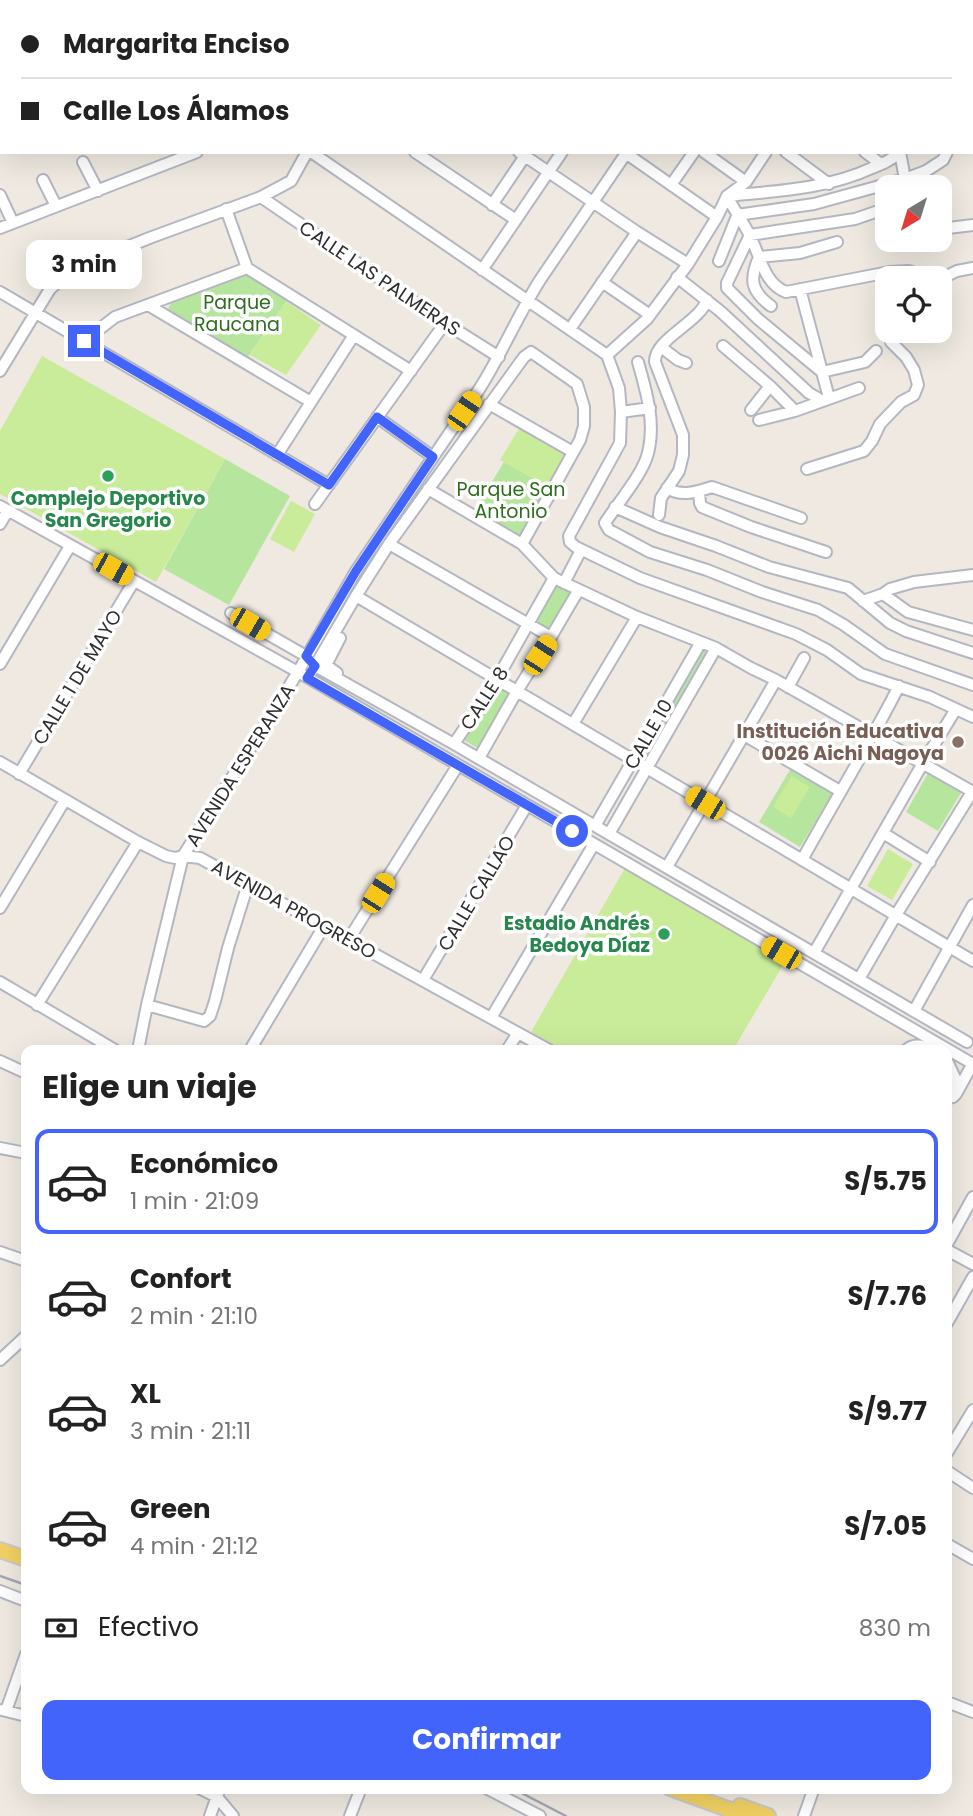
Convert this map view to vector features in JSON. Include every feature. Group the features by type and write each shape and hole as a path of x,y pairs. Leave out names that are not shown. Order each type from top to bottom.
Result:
{"main road":[{"path":"0,1539 21,1547"},
{"path":"0,1550 21,1557"},
{"path":"686,1794 747,1816"},
{"path":"708,1794 768,1816"}],"street":[{"path":"164,154 168,163"},
{"path":"0,228 192,154"},
{"path":"0,371 50,289 72,269 261,197 291,181 308,154"},
{"path":"312,154 607,355 619,388 620,443 569,536 570,542 640,579 796,634 827,650 861,674 930,697 973,717"},
{"path":"418,154 516,220"},
{"path":"492,205 522,154 688,264"},
{"path":"482,270 561,154"},
{"name":"AVENIDA ESPERANZA","path":"139,1045 183,856 302,675 306,656 356,571 499,357 527,300 626,154"},
{"path":"628,154 717,217"},
{"path":"671,185 693,154"},
{"path":"707,154 746,182"},
{"path":"607,355 650,315 688,264 727,197 746,182 765,154"},
{"path":"789,154 829,184"},
{"path":"868,154 881,164"},
{"path":"727,197 829,184 863,173 898,154"},
{"path":"900,154 904,175"},
{"path":"916,175 943,160 946,154"},
{"path":"83,162 98,191"},
{"path":"43,180 56,206"},
{"path":"737,216 814,204 875,187"},
{"path":"0,195 13,223"},
{"name":"CALLE LAS PALMERAS","path":"261,197 499,357"},
{"path":"727,197 750,236 769,279 776,287 786,292 875,275"},
{"path":"226,209 247,268 411,371"},
{"path":"750,236 855,219 875,212"},
{"path":"719,261 737,216"},
{"path":"952,228 973,225"},
{"path":"570,329 637,232"},
{"path":"750,236 727,288 758,319 822,372"},
{"path":"759,257 800,253 837,242"},
{"path":"759,257 752,276 754,287 760,298 771,306"},
{"path":"84,341 115,317 247,268"},
{"path":"952,273 973,268"},
{"path":"677,277 766,351 809,393 826,400"},
{"path":"602,282 650,315"},
{"path":"800,289 822,372 826,400"},
{"path":"758,319 784,291"},
{"path":"0,292 329,485"},
{"path":"659,515 661,498 679,471 683,455 683,435 654,356 676,331 697,316 707,300"},
{"path":"148,305 311,402"},
{"path":"315,504 445,323"},
{"path":"276,455 354,335"},
{"path":"807,469 864,451 880,424 901,402 914,395 918,384 914,370 892,343"},
{"path":"723,345 795,411"},
{"path":"661,347 686,363"},
{"path":"822,372 865,362 876,351"},
{"path":"302,675 315,666 389,544 489,404 524,357 531,352 577,384 584,407 584,426 580,440 522,544"},
{"path":"638,362 650,408 648,454 634,481 615,507 606,528 650,552 818,610 885,654 973,685"},
{"path":"751,410 770,386"},
{"path":"759,420 795,411 859,388"},
{"path":"489,404 573,452"},
{"path":"621,412 650,408"},
{"path":"377,417 433,457"},
{"path":"667,488 673,492 699,493 712,486 801,518"},
{"path":"428,489 522,544 559,581 637,617 716,648 973,792 859,979"},
{"path":"699,493 702,507 826,552"},
{"path":"615,507 660,527 769,567 848,588 890,623 973,653"},
{"path":"0,524 4,508 302,675 940,1045"},
{"path":"389,544 551,637"},
{"path":"0,664 71,546"},
{"name":"CALLE 8","path":"454,744 497,679 528,625 581,550"},
{"path":"863,601 914,582 973,575"},
{"name":"CALLE 1 DE MAYO","path":"19,774 134,581"},
{"path":"479,758 578,591"},
{"path":"883,594 908,612 973,630"},
{"path":"358,597 973,961"},
{"path":"358,597 327,665 359,691"},
{"path":"231,613 306,656 315,666 479,758 914,1011 970,1037 959,1056"},
{"path":"573,724 637,617"},
{"name":"CALLE 10","path":"595,826 701,642"},
{"path":"609,834 716,648"},
{"path":"788,687 804,658"},
{"path":"667,867 776,680"},
{"path":"802,860 874,736 899,686"},
{"path":"814,953 956,709"},
{"path":"744,735 840,791"},
{"name":"AVENIDA PROGRESO","path":"0,762 166,856 200,858 540,1045"},
{"path":"349,939 458,765"},
{"path":"0,908 65,800"},
{"name":"CALLE CALLAO","path":"424,980 527,805"},
{"path":"883,833 930,862"},
{"path":"37,1004 138,842"},
{"path":"491,1018 594,844"},
{"path":"147,1005 204,1021 210,1016 248,884"},
{"path":"914,1011 973,905"},
{"path":"253,1045 324,926"},
{"path":"0,982 106,1045"},
{"path":"510,1045 518,1032"},
{"path":"952,1052 973,1063 952,1094"},
{"path":"0,1061 21,1071"},
{"path":"952,1070 956,1078 952,1092"},
{"path":"0,1148 21,1152"},
{"path":"952,1235 973,1197"},
{"path":"0,1252 21,1260"},
{"path":"952,1253 973,1264"},
{"path":"952,1314 973,1277"},
{"path":"0,1360 21,1341"},
{"path":"952,1445 973,1410"},
{"path":"952,1474 973,1488"},
{"path":"952,1547 973,1559"},
{"path":"0,1591 21,1599"},
{"path":"21,1666 3,1710 21,1715"},
{"path":"952,1704 973,1712"},
{"path":"210,1816 218,1794"},
{"path":"219,1794 233,1816"},
{"path":"350,1816 358,1794"},
{"path":"498,1794 540,1816"},
{"path":"804,1816 812,1794"}],"green space":[{"name":"Parque Raucana","path":"248,274 287,300 248,357 167,311 171,303"},
{"path":"286,301 321,325 286,375 250,355"},
{"name":"Complejo Deportivo San Gregorio","path":"42,356 225,459 156,582 0,494 0,431"},
{"path":"520,427 566,454 547,486 500,460"},
{"path":"225,459 290,496 229,605 164,569"},
{"name":"Parque San Antonio","path":"504,462 547,486 519,538 474,511"},
{"path":"291,501 315,514 294,552 270,539"},
{"path":"556,584 572,594 549,632 533,623"},
{"path":"703,647 709,651 646,762 639,759"},
{"path":"496,683 511,692 479,749 464,740"},
{"path":"791,768 833,793 800,847 759,822"},
{"path":"928,773 961,793 938,831 906,812"},
{"path":"792,776 810,787 791,818 773,807"},
{"path":"888,849 913,864 892,900 867,886"},
{"name":"Estadio Andrés Bedoya Díaz","path":"625,868 786,960 736,1045 553,1045 531,1032"}],"railway":[{"path":"0,1576 21,1583"},
{"path":"524,1794 566,1816"}],"place":[{"name":"Complejo Deportivo San Gregorio","path":"108,476"},
{"name":"Institución Educativa 0026 Aichi Nagoya","path":"958,742"},
{"name":"Estadio Andrés Bedoya Díaz","path":"664,934"}],"route":[{"path":"84,341 329,485 377,417 433,457 356,571 306,656 315,666 307,678 572,831"}]}
